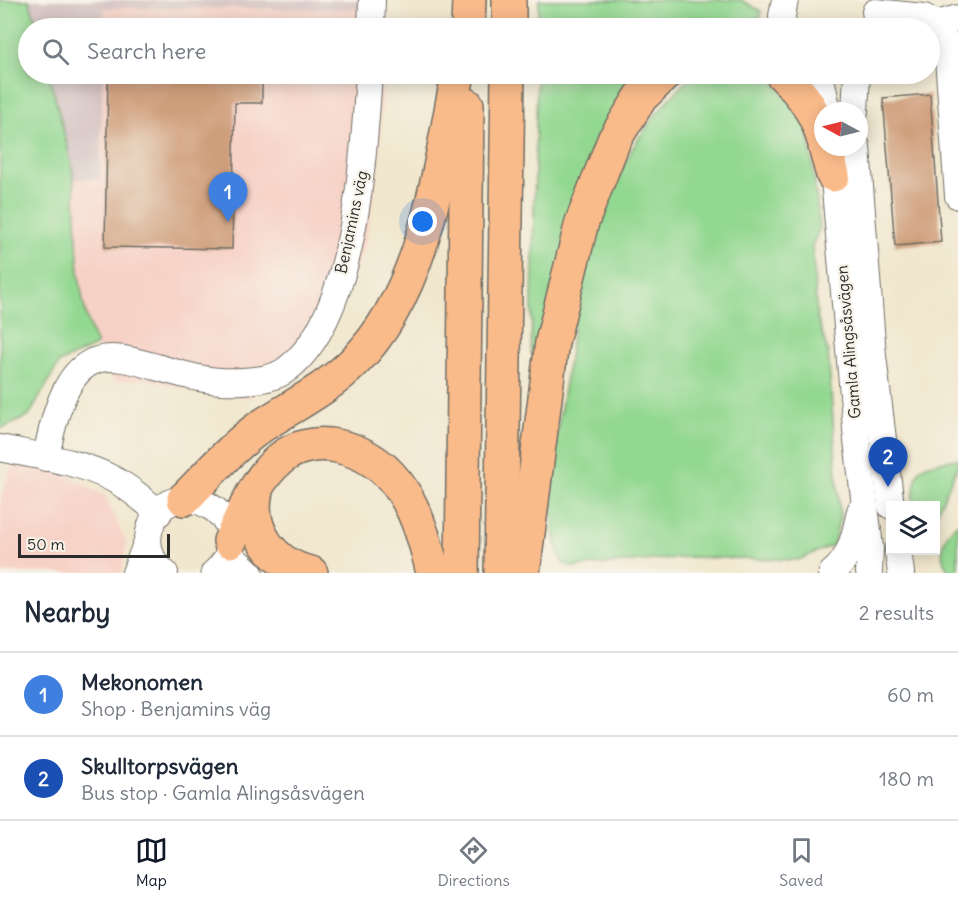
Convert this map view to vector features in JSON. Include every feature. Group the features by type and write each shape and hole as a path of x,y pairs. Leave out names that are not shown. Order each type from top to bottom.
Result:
{"highway":[{"path":"509,0 509,18"},
{"path":"171,506 258,429 328,384 354,362 390,315 403,290 434,192 456,84"},
{"path":"462,573 467,84"},
{"path":"501,573 508,84"},
{"path":"523,573 552,342 582,222 614,140 641,97 655,84"},
{"path":"793,84 799,90 814,115"},
{"path":"224,556 257,486 282,457 312,445 327,444 370,456 388,472 406,496 425,537 433,573"},
{"path":"257,486 254,500 259,534 274,555 285,564 311,573"}],"street":[{"path":"371,18 372,0"},
{"path":"782,18 785,0"},
{"path":"874,13 930,18"},
{"path":"948,21 946,44 958,196"},
{"name":"Benjamins väg","path":"46,458 58,408 65,392 83,368 102,359 122,357 195,376 238,381 272,377 282,372 308,348 330,306 347,255 362,182 368,84"},
{"path":"822,84 826,102"},
{"path":"855,102 856,84"},
{"name":"Gamla Alingsåsvägen","path":"830,156 870,547 869,573"},
{"name":"Gamla Alingsåsvägen","path":"858,156 873,356 890,501"},
{"path":"0,448 46,458 111,478 171,506"},
{"path":"832,573 839,567 854,539 860,511 860,466"},
{"path":"135,573 153,520 171,506 199,500 219,512 228,526 224,556 250,573"},
{"path":"148,539 153,559 165,573"},
{"path":"899,555 901,573"}],"shaded area":[{"path":"29,0 385,0 385,9 104,8 104,18 35,18"},
{"path":"104,8 385,9 385,18 104,18"},
{"path":"51,84 103,84 100,179 73,179"},
{"path":"103,84 383,84 379,164 365,245 334,323 298,375 250,397 191,389 148,379 114,381 86,322 77,259 73,179 100,178"},
{"path":"14,462 62,472 105,496 126,542 122,573 0,573 0,501"}],"green space":[{"path":"0,0 29,0 35,18 18,18 18,84 52,84 70,155 74,182 80,285 89,326 97,345 59,363 29,416 0,428"},
{"path":"539,0 741,0 761,11 760,18 538,18"},
{"path":"537,84 639,84 536,353 531,353"},
{"path":"684,84 775,84 807,122 820,228 812,246 817,317 828,352 840,517 833,545 798,560 688,557 572,567 562,562 556,540 552,489 557,434 578,300 594,241 619,175 641,135"},
{"path":"958,459 958,465 940,506 940,501 913,501 918,474 926,465"},
{"path":"958,523 958,573 951,573 946,567 942,554 948,534"}],"building":[{"path":"108,84 262,84 262,103 235,103 232,249 105,247"},
{"path":"930,94 941,242 895,246 883,98"}],"place":[{"name":"Mekonomen","path":"228,222"},
{"name":"Skulltorpsvägen","path":"888,487"}]}
